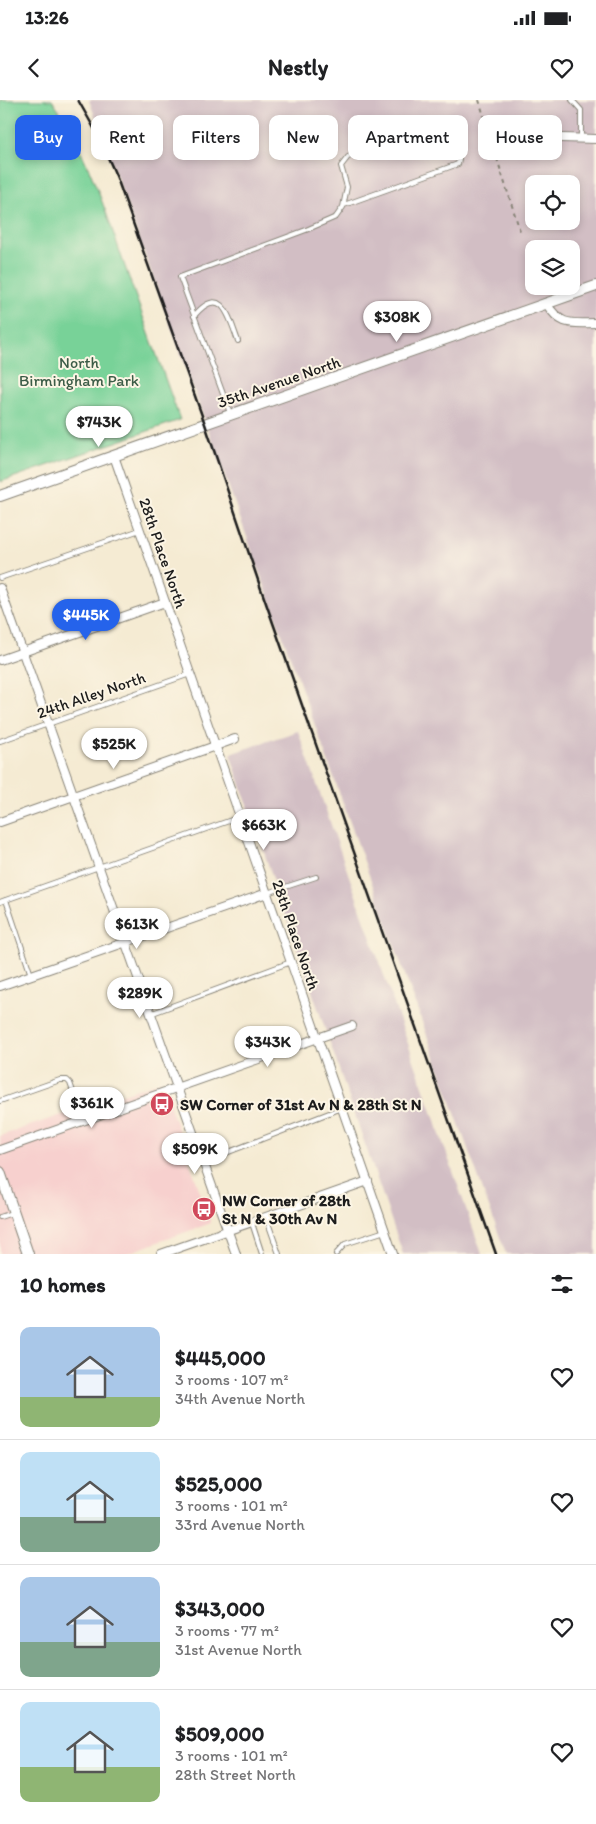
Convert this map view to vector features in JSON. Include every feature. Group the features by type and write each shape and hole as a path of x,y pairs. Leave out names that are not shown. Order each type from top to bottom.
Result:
{"street":[{"path":"562,138 596,139"},
{"name":"35th Avenue North","path":"0,496 596,286"},
{"path":"546,304 556,318 569,323 596,323"},
{"name":"28th Place North","path":"114,456 368,1181 391,1253"},
{"path":"0,588 236,1254"},
{"path":"0,660 165,602"},
{"path":"0,822 235,739"},
{"path":"0,986 267,893"},
{"path":"0,1150 352,1026"},
{"path":"0,1172 28,1254"},
{"path":"161,1254 368,1181"}],"lane":[{"path":"572,100 581,110 581,139"},
{"path":"231,415 180,277 336,217 344,205 347,188 342,166 348,157 430,127 442,125 450,130 459,159 458,164 344,205"},
{"path":"194,316 205,305 214,302 219,303 223,306 229,317 238,341"},
{"path":"0,578 140,530"},
{"name":"24th Alley North","path":"0,741 190,674"},
{"path":"0,902 240,817"},
{"path":"267,893 316,877"},
{"path":"6,900 31,975"},
{"path":"150,1014 291,962"},
{"path":"0,1101 60,1080 67,1080 70,1083 83,1120"},
{"path":"203,1162 342,1108"},
{"path":"0,1217 14,1213"},
{"path":"266,1217 279,1254"},
{"path":"252,1222 262,1254"},
{"path":"336,1254 345,1244 385,1231"}],"path":[{"path":"479,100 484,115"},
{"path":"497,160 520,234"}],"shaded area":[{"path":"89,100 596,100 596,1254 506,1254 111,160 163,160 163,115 94,115"},
{"path":"298,731 482,1254 403,1254 230,754"},
{"path":"161,1081 211,1223 125,1254 0,1254 0,1136"}],"green space":[{"name":"North Birmingham Park","path":"0,100 52,100 61,115 15,115 15,160 81,160 81,152 101,199 180,420 0,482"}],"railway":[{"path":"78,100 99,137 117,178 496,1254"}],"place":[{"name":"SW Corner of 31st Av N & 28th St N","path":"162,1104"},
{"name":"NW Corner of 28th St N & 30th Av N","path":"204,1209"}]}
